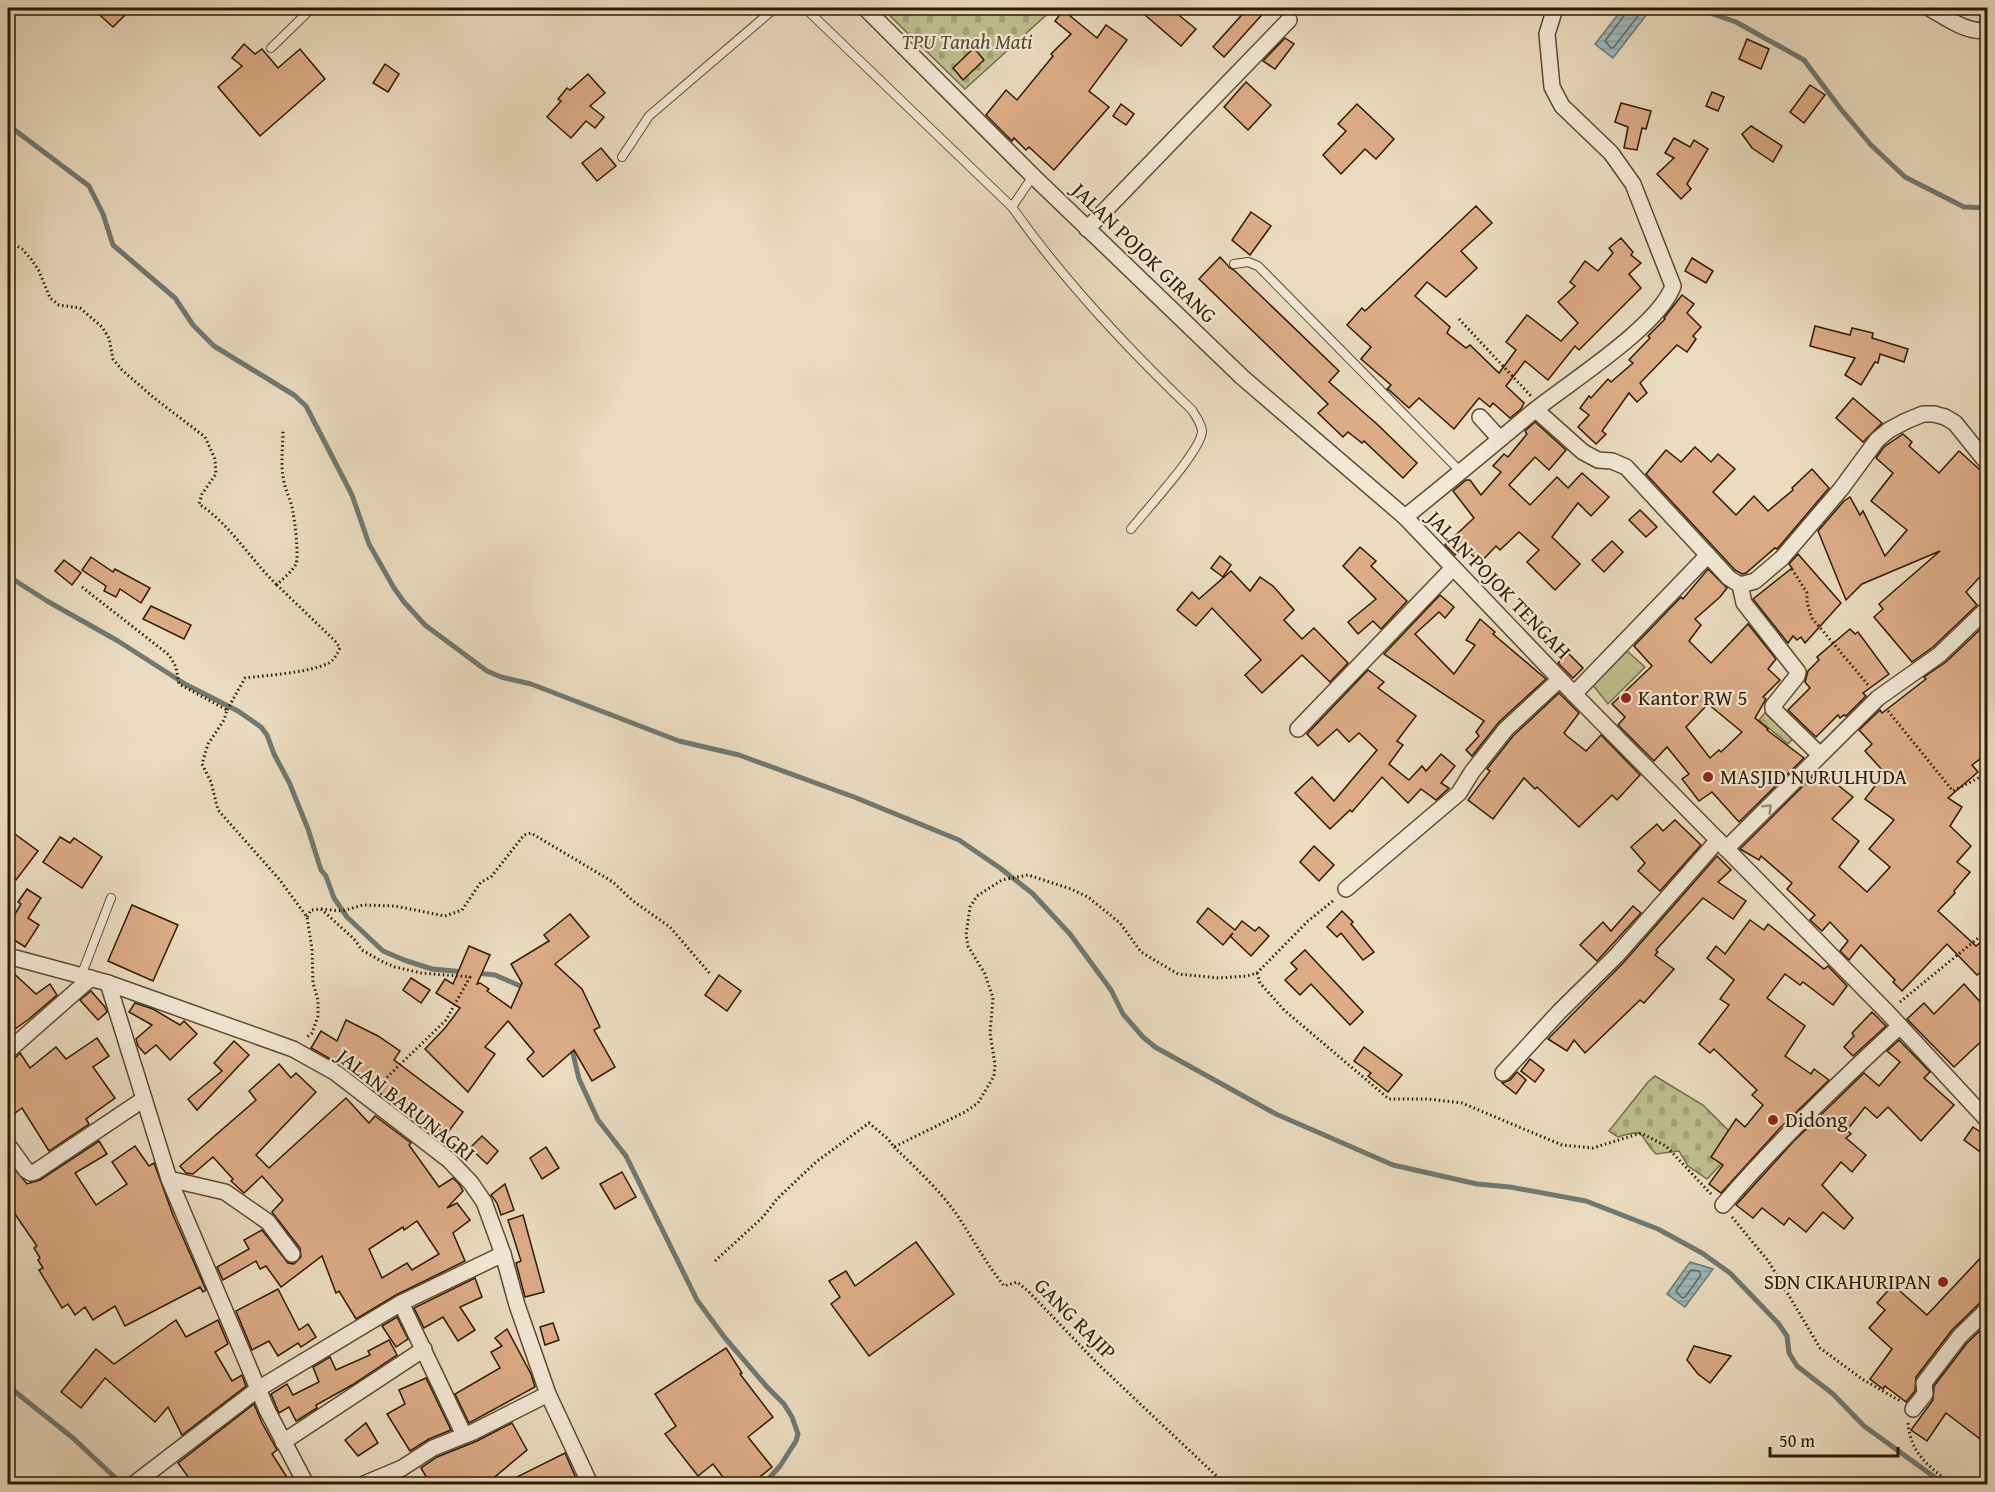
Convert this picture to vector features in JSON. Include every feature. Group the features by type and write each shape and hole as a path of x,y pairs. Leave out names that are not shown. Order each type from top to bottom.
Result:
{"street":[{"name":"JALAN POJOK GIRANG","path":"865,8 1087,229 1242,377 1405,517"},
{"name":"JALAN POJOK TENGAH","path":"1555,8 1547,34 1552,87 1562,106 1611,153 1633,184 1673,286 1669,296 1633,335 1538,408 1405,517 1574,694 1887,1012 1988,1121"},
{"path":"1929,8 1961,26 1982,31 1988,30"},
{"path":"1087,229 1289,20"},
{"path":"1538,408 1583,452 1598,460 1612,461 1626,467 1729,578 1740,585 1744,603 1798,672 1773,709 1820,755"},
{"path":"1740,585 1755,581 1782,558 1841,489 1877,440 1906,421 1923,414 1945,417 1955,423 1988,464"},
{"path":"1480,417 1500,439"},
{"path":"1574,694 1708,555"},
{"path":"1298,729 1453,568"},
{"path":"1503,1073 1722,844 1820,755 1878,698 1940,655 1988,608"},
{"path":"1346,889 1460,793 1472,772 1506,729 1560,679"},
{"name":"JALAN BARUNAGRI","path":"8,956 108,983 293,1049 336,1073 436,1150 471,1183 484,1202 548,1394 590,1485"},
{"path":"8,1051 86,977"},
{"path":"108,983 169,1179 258,1389 306,1485"},
{"path":"1723,1205 1758,1164 1848,1074 1900,1026"},
{"path":"8,1145 28,1172 34,1172 144,1099"},
{"path":"169,1179 225,1192 268,1222 292,1254"},
{"path":"134,1485 258,1389 401,1303 502,1254"},
{"path":"401,1303 464,1435"},
{"path":"1914,1409 1925,1394 1924,1383 1940,1360 1970,1324 1988,1310"},
{"path":"283,1442 424,1349"},
{"path":"364,1485 402,1468 433,1448 548,1394"}],"lane":[{"path":"271,48 312,8"},
{"path":"622,157 649,116 775,8"},
{"path":"806,8 1012,207 1040,247 1089,304 1200,421 1202,433 1194,450 1131,529"},
{"path":"1012,207 1033,176"},
{"path":"1234,264 1248,262 1258,266 1461,472"},
{"path":"86,977 111,898"}],"path":[{"path":"10,242 22,249 31,259 51,298 59,305 80,308 102,327 108,338 113,359 122,370 206,437 215,459 216,474 202,494 199,504 217,516 258,567 340,648 336,657 329,663 245,678 224,720 208,744 202,764 211,782 218,810 279,879 307,917 318,1016 312,1034 293,1049"},
{"path":"1459,320 1538,408"},
{"path":"278,585 296,564 298,552 294,534 294,514 284,481 280,452 283,445 283,430"},
{"path":"82,587 169,655 176,667 179,684 227,710"},
{"path":"307,917 311,910 342,910 363,905 395,906 445,916 462,910 481,882 491,877 524,835 531,833 613,882 633,901 670,927 711,975"},
{"path":"715,1261 763,1217 777,1198 816,1162 869,1123 888,1138 894,1147 965,1112 978,1103 994,1076 995,1065 990,1033 993,998 985,974 968,946 966,935 970,907 977,896 1002,880 1028,875 1071,889 1088,897 1120,923 1141,952 1178,974 1219,978 1257,973 1308,921 1346,889"},
{"path":"321,909 354,939 362,950 381,961 421,973 470,977 457,1003 440,1027 383,1080 375,1091 365,1096"},
{"path":"1887,1012 1988,930"},
{"path":"1257,973 1260,984 1284,1010 1389,1099 1462,1103 1562,1145 1593,1148 1641,1133 1666,1146 1723,1205 1769,1262 1820,1348 1862,1379 1914,1409 1908,1423 1910,1440 1919,1455 1952,1485"},
{"name":"GANG RAJIP","path":"894,1147 954,1211 986,1263 1004,1286 1017,1282 1028,1291 1099,1365 1225,1485"}],"green space":[{"name":"TPU Tanah Mati","path":"882,8 1054,8 965,89"},
{"path":"1627,651 1645,667 1608,704 1592,684"},
{"path":"1768,709 1796,735 1788,744 1759,720"},
{"path":"1655,1076 1703,1105 1734,1136 1723,1162 1707,1179 1688,1166 1679,1151 1656,1154 1642,1135 1634,1133 1618,1137 1609,1131"}],"water":[{"path":"1623,8 1651,9 1613,58 1595,44"},
{"path":"1690,1262 1713,1269 1685,1307 1667,1294"}],"building":[{"path":"92,8 132,8 113,27"},
{"path":"1151,8 1170,8 1196,29 1181,46 1145,15"},
{"path":"1248,8 1268,8 1224,57 1213,47"},
{"path":"1063,10 1097,38 1106,25 1127,40 1089,91 1109,107 1054,170 1029,147 1026,150 1014,138 1012,141 986,115 1006,90 1017,100 1053,56 1051,54 1071,34 1055,21"},
{"path":"1285,38 1294,44 1275,69 1263,61"},
{"path":"1747,39 1769,49 1761,69 1739,59"},
{"path":"244,44 255,54 262,49 278,68 300,49 325,79 260,136 218,87 242,66 232,58"},
{"path":"974,48 984,60 963,80 953,68"},
{"path":"385,64 399,74 388,92 373,83"},
{"path":"588,74 605,93 590,106 604,117 595,128 586,121 571,138 547,117 561,101 558,99 567,88 570,90"},
{"path":"1246,82 1271,105 1248,130 1224,107"},
{"path":"1810,85 1825,95 1804,123 1790,112"},
{"path":"1712,92 1724,97 1718,111 1706,106"},
{"path":"1621,103 1651,111 1646,129 1642,128 1637,150 1624,148 1628,127 1615,122"},
{"path":"1121,104 1134,114 1126,125 1113,116"},
{"path":"1357,104 1394,139 1376,159 1365,149 1341,174 1323,155 1346,131 1338,124"},
{"path":"1751,126 1782,146 1773,162 1752,148 1742,134"},
{"path":"1674,138 1690,147 1694,140 1708,149 1687,184 1691,189 1681,199 1657,174 1674,158 1665,153"},
{"path":"601,148 616,166 597,181 582,163"},
{"path":"1476,206 1492,223 1461,251 1477,268 1446,297 1427,282 1415,296 1450,327 1447,333 1466,348 1470,345 1499,373 1516,350 1506,342 1527,315 1561,341 1578,323 1558,302 1575,286 1570,282 1585,261 1598,271 1613,253 1609,248 1621,238 1633,252 1631,255 1641,263 1629,274 1641,288 1579,350 1575,346 1548,380 1525,361 1506,386 1524,403 1521,409 1510,418 1493,403 1490,407 1479,398 1454,429 1419,398 1409,408 1387,389 1391,385 1361,359 1371,347 1347,325 1362,308 1365,311"},
{"path":"1251,212 1271,226 1250,255 1232,240"},
{"path":"1220,257 1339,371 1329,382 1417,463 1403,478 1364,441 1362,443 1348,432 1343,437 1318,413 1328,404 1199,279"},
{"path":"1692,258 1713,271 1706,283 1685,271"},
{"path":"1682,295 1694,304 1687,313 1701,327 1693,336 1696,339 1687,352 1677,345 1640,383 1647,393 1637,402 1629,393 1602,431 1606,434 1596,444 1578,427 1589,415 1580,408 1589,396 1591,398 1608,379 1611,382 1633,363 1629,360 1650,338 1648,336 1665,319"},
{"path":"1815,326 1850,335 1852,328 1873,333 1872,338 1908,349 1904,362 1880,354 1878,363 1875,362 1861,385 1845,375 1855,358 1810,346"},
{"path":"1853,398 1882,423 1863,442 1836,418"},
{"path":"1535,422 1566,450 1549,470 1535,457 1509,485 1530,505 1557,477 1568,488 1582,473 1609,497 1591,516 1578,503 1552,537 1580,564 1555,590 1527,562 1539,550 1519,532 1500,550 1496,546 1480,563 1464,547 1455,555 1445,545 1474,518 1453,491 1466,480 1470,480 1481,495 1501,472 1493,466 1504,454 1508,457 1527,434 1525,431"},
{"path":"1903,434 1912,442 1909,446 1939,473 1959,451 1988,477 1988,568 1966,592 1977,605 1933,647 1912,662 1874,617 1883,609 1879,604 1940,551 1862,584 1846,600 1818,531 1850,497 1860,515 1863,511 1885,556 1907,530 1871,501 1893,473 1876,458 1884,447"},
{"path":"1695,447 1711,462 1718,454 1735,469 1713,492 1736,515 1754,496 1768,511 1793,490 1792,488 1812,469 1829,488 1777,549 1775,548 1742,574 1735,570 1646,474 1666,450 1681,462"},
{"path":"1640,510 1657,527 1646,537 1629,520"},
{"path":"1612,541 1623,552 1604,572 1592,560"},
{"path":"1360,547 1376,561 1371,566 1407,601 1381,629 1373,621 1358,634 1348,622 1376,599 1343,566"},
{"path":"1798,554 1841,603 1805,643 1801,637 1797,640 1793,636 1788,643 1753,599 1792,568 1789,564"},
{"path":"1220,556 1231,565 1223,577 1211,568"},
{"path":"91,557 113,572 115,569 150,588 141,603 120,589 116,597 104,591 106,586 82,570"},
{"path":"64,560 81,573 72,585 55,571"},
{"path":"1708,569 1727,588 1695,619 1701,625 1689,641 1711,663 1748,624 1776,659 1768,669 1780,680 1763,697 1766,699 1755,718 1804,758 1739,822 1712,792 1699,801 1682,779 1689,774 1667,747 1654,761 1618,725 1625,717 1612,704 1652,666 1634,646 1681,597 1683,599","holes":["1708,704 1742,732 1721,752 1719,750 1710,758 1686,727"]},
{"path":"1231,571 1250,591 1260,577 1273,586 1294,610 1284,620 1302,639 1314,628 1348,663 1330,682 1302,655 1262,693 1245,675 1261,660 1212,608 1196,626 1177,610 1192,592 1199,599"},
{"path":"1440,595 1454,607 1445,618 1439,612 1415,634 1454,674 1475,645 1466,640 1480,619 1495,632 1493,634 1546,679 1499,722 1472,756 1466,750 1479,736 1476,732 1484,721 1384,654"},
{"path":"151,606 191,625 184,639 143,619"},
{"path":"1988,622 1988,753 1972,765 1978,772 1948,798 1962,807 1950,826 1971,846 1957,862 1970,872 1938,911 1976,946 1988,936 1988,966 1977,975 1947,944 1902,991 1893,982 1895,980 1861,945 1849,960 1840,951 1848,941 1830,922 1822,931 1810,920 1815,915 1787,889 1792,883 1761,856 1759,860 1740,849 1819,770 1853,797 1832,819 1859,841 1839,867 1867,892 1890,867 1869,849 1894,820 1865,799 1885,773 1865,751 1872,744 1859,730 1880,710 1882,713 1926,679 1924,677 1946,662"},
{"path":"1850,629 1855,634 1858,632 1889,674 1863,693 1866,696 1846,716 1840,718 1838,715 1816,737 1788,710 1810,688 1805,682 1808,671 1819,660 1817,657"},
{"path":"1568,653 1583,668 1573,678 1558,663"},
{"path":"1368,670 1384,682 1378,688 1416,716 1397,741 1403,745 1389,764 1409,780 1422,766 1426,771 1441,754 1455,766 1441,783 1449,788 1436,800 1421,789 1408,803 1382,777 1352,812 1350,810 1330,829 1295,793 1312,777 1334,801 1377,750 1359,733 1349,742 1337,729 1318,746 1307,734"},
{"path":"1559,693 1579,713 1564,733 1586,751 1601,735 1640,775 1617,800 1612,795 1579,827 1537,787 1535,789 1524,778 1493,819 1468,800 1490,771 1487,769 1513,736"},
{"path":"1675,820 1701,845 1660,891 1638,871 1645,863 1631,847 1657,824 1663,831"},
{"path":"8,829 38,851 16,880 8,874"},
{"path":"60,837 70,843 74,838 102,857 82,888 43,862"},
{"path":"1314,846 1334,865 1319,881 1300,862"},
{"path":"1717,856 1731,870 1718,882 1746,901 1733,919 1703,898 1656,950 1658,952 1655,955 1674,969 1644,1003 1640,1000 1585,1053 1574,1040 1567,1051 1548,1039 1624,962"},
{"path":"27,889 41,898 28,918 39,925 25,947 8,936 8,926 21,904 18,902"},
{"path":"132,905 178,925 153,981 108,961"},
{"path":"1633,906 1641,913 1597,961 1580,945 1603,922 1611,931"},
{"path":"1208,908 1235,930 1242,921 1255,931 1259,927 1269,936 1251,956 1230,936 1223,945 1197,922"},
{"path":"1342,911 1353,922 1351,924 1374,952 1363,960 1341,933 1337,937 1327,927"},
{"path":"570,914 589,937 555,964 582,989 600,1027 594,1030 615,1067 592,1081 574,1050 543,1077 527,1059 534,1052 508,1021 485,1047 495,1054 468,1092 425,1049 460,1008 436,993 445,979 453,984 469,946 490,955 477,984 480,983 489,989 487,991 511,1008 522,983 511,964 549,941 544,935"},
{"path":"1750,920 1764,930 1768,924 1824,969 1828,966 1847,986 1833,1005 1803,982 1800,985 1785,974 1767,998 1805,1026 1785,1056 1811,1074 1814,1069 1829,1080 1779,1129 1721,1193 1709,1184 1723,1165 1711,1157 1736,1119 1745,1127 1763,1105 1752,1095 1757,1090 1714,1049 1710,1053 1699,1044 1729,1005 1720,999 1734,980 1707,958 1716,946 1725,954"},
{"path":"1305,950 1363,1012 1350,1025 1311,984 1300,995 1285,980 1297,969 1291,963"},
{"path":"8,968 36,994 50,984 57,995 8,1034"},
{"path":"719,975 741,991 727,1011 705,995"},
{"path":"411,978 430,990 421,1003 403,990"},
{"path":"1964,984 1988,1014 1988,1035 1954,1067 1907,1019 1924,1003 1934,1014"},
{"path":"91,991 107,1012 98,1020 80,1000"},
{"path":"135,1003 153,1009 180,1025 184,1021 197,1034 170,1060 156,1045 145,1054 138,1046 136,1039 152,1025 129,1012"},
{"path":"1872,1012 1886,1026 1853,1056 1844,1047 1854,1036 1852,1033"},
{"path":"346,1020 378,1036 400,1051 394,1060 463,1112 446,1135 429,1121 423,1128 388,1101 365,1078 362,1081 341,1065 311,1048 321,1031 337,1041"},
{"path":"97,1038 109,1056 93,1067 115,1098 86,1119 89,1124 49,1151 22,1108 8,1118 8,1089 13,1085 8,1077 8,1060 14,1059 20,1053 30,1068 56,1047 66,1059"},
{"path":"1899,1040 1930,1072 1924,1078 1954,1105 1921,1141 1888,1107 1877,1118 1865,1107 1847,1130 1851,1134 1846,1138 1866,1155 1852,1172 1841,1162 1822,1185 1853,1218 1844,1229 1823,1212 1806,1232 1789,1218 1784,1225 1762,1208 1753,1218 1736,1205 1793,1142 1864,1073 1879,1086 1900,1062 1887,1051"},
{"path":"234,1041 249,1055 197,1110 188,1099 222,1071 214,1063"},
{"path":"1364,1047 1402,1075 1388,1092 1368,1076 1371,1073 1354,1061"},
{"path":"1530,1059 1544,1070 1535,1082 1521,1071"},
{"path":"279,1064 291,1078 296,1073 316,1092 256,1155 269,1168 346,1098 369,1123 375,1116 411,1143 409,1145 439,1187 453,1178 463,1191 447,1208 457,1203 470,1220 453,1233 465,1261 396,1295 356,1319 339,1291 336,1293 322,1256 281,1287 266,1266 260,1269 256,1261 223,1280 217,1267 249,1249 244,1240 262,1230 288,1263 294,1264 301,1257 300,1248 272,1212 283,1200 262,1176 244,1193 231,1181 233,1179 213,1157 193,1174 186,1173 180,1166 256,1100 249,1091","holes":["417,1221 439,1254 412,1270 407,1263 382,1278 369,1249 403,1227 404,1230"]},
{"path":"1517,1072 1526,1080 1516,1094 1502,1083 1510,1080"},
{"path":"1973,1127 1988,1137 1979,1151 1964,1140"},
{"path":"482,1136 498,1151 487,1164 470,1148"},
{"path":"99,1141 107,1154 75,1173 96,1205 127,1184 112,1162 135,1146 149,1166 154,1163 173,1215 206,1290 203,1292 200,1287 125,1326 115,1306 93,1320 85,1307 75,1315 68,1304 62,1308 39,1270 43,1268 34,1248 37,1246 8,1204 8,1161 27,1184 40,1180"},
{"path":"546,1147 559,1168 542,1179 530,1158"},
{"path":"622,1172 636,1197 615,1209 600,1184"},
{"path":"505,1184 514,1210 501,1215 491,1195"},
{"path":"523,1215 544,1292 525,1297 516,1263 521,1261 508,1220"},
{"path":"916,1242 954,1294 869,1356 831,1304 840,1297 829,1281 846,1271 855,1286"},
{"path":"1988,1250 1988,1299 1981,1302 1952,1330 1916,1377 1915,1391 1906,1402 1885,1386 1883,1389 1870,1379 1892,1349 1869,1328 1885,1310 1877,1303 1893,1285 1927,1315"},
{"path":"475,1278 482,1297 460,1307 475,1330 458,1341 443,1317 424,1328 414,1308"},
{"path":"278,1289 299,1330 308,1324 316,1337 301,1347 298,1343 278,1356 269,1341 252,1350 236,1311"},
{"path":"397,1317 408,1339 396,1347 382,1326"},
{"path":"176,1320 186,1337 218,1320 228,1344 215,1352 232,1381 242,1375 246,1386 182,1435 168,1407 155,1422 105,1378 81,1408 61,1392 96,1349 114,1364"},
{"path":"553,1323 559,1340 545,1345 540,1327"},
{"path":"1988,1323 1988,1445 1946,1413 1927,1441 1911,1430 1933,1400 1934,1386 1967,1343"},
{"path":"507,1329 531,1374 535,1387 469,1423 455,1394 500,1368 491,1352 502,1346 495,1338"},
{"path":"389,1340 397,1355 352,1385 316,1405 317,1408 296,1421 289,1407 279,1413 271,1394 287,1384 293,1395 319,1382 313,1367 330,1357 336,1370 370,1355 368,1351"},
{"path":"1694,1346 1731,1356 1710,1383 1698,1374 1687,1360"},
{"path":"726,1348 742,1373 740,1374 773,1417 748,1437 772,1467 750,1485 729,1485 713,1464 698,1476 665,1434 676,1426 655,1394"},
{"path":"426,1378 451,1430 429,1439 410,1451 387,1414 405,1404 399,1390"},
{"path":"254,1404 277,1450 272,1454 292,1485 194,1485 178,1463"},
{"path":"366,1423 378,1443 358,1456 345,1440"},
{"path":"512,1423 527,1450 485,1485 431,1485 421,1468 437,1457 477,1441"},
{"path":"565,1453 579,1485 501,1485"}],"waterway":[{"path":"1696,8 1736,22 1804,60 1871,145 1905,177 1964,207 1988,208"},
{"path":"8,125 89,186 103,214 113,245 175,298 193,325 214,346 294,395 306,406 352,495 369,544 394,588 425,625 487,671 531,684 679,741 739,755 854,797 959,840 1032,893 1070,934 1111,990 1123,1014 1143,1037 1155,1047 1276,1114 1393,1165 1477,1184 1510,1187 1586,1201 1658,1229 1702,1253 1730,1273 1778,1323 1787,1336 1789,1353 1797,1366 1833,1394 1864,1426 1944,1484"},
{"path":"8,576 118,641 185,684 238,711 261,727 289,782 321,870 326,876 334,898 347,917 383,951 432,969 465,972"},
{"path":"477,973 495,975 525,988"},
{"path":"571,1045 579,1079 598,1120 626,1156 697,1300 725,1338 784,1404 792,1417 798,1434 796,1441 780,1466 764,1484"},
{"path":"8,1386 73,1438 122,1484"}],"place":[{"name":"Kantor RW 5","path":"1626,698"},
{"name":"MASJID NURULHUDA","path":"1708,777"},
{"name":"Didong","path":"1773,1120"},
{"name":"SDN CIKAHURIPAN","path":"1943,1282"}]}
